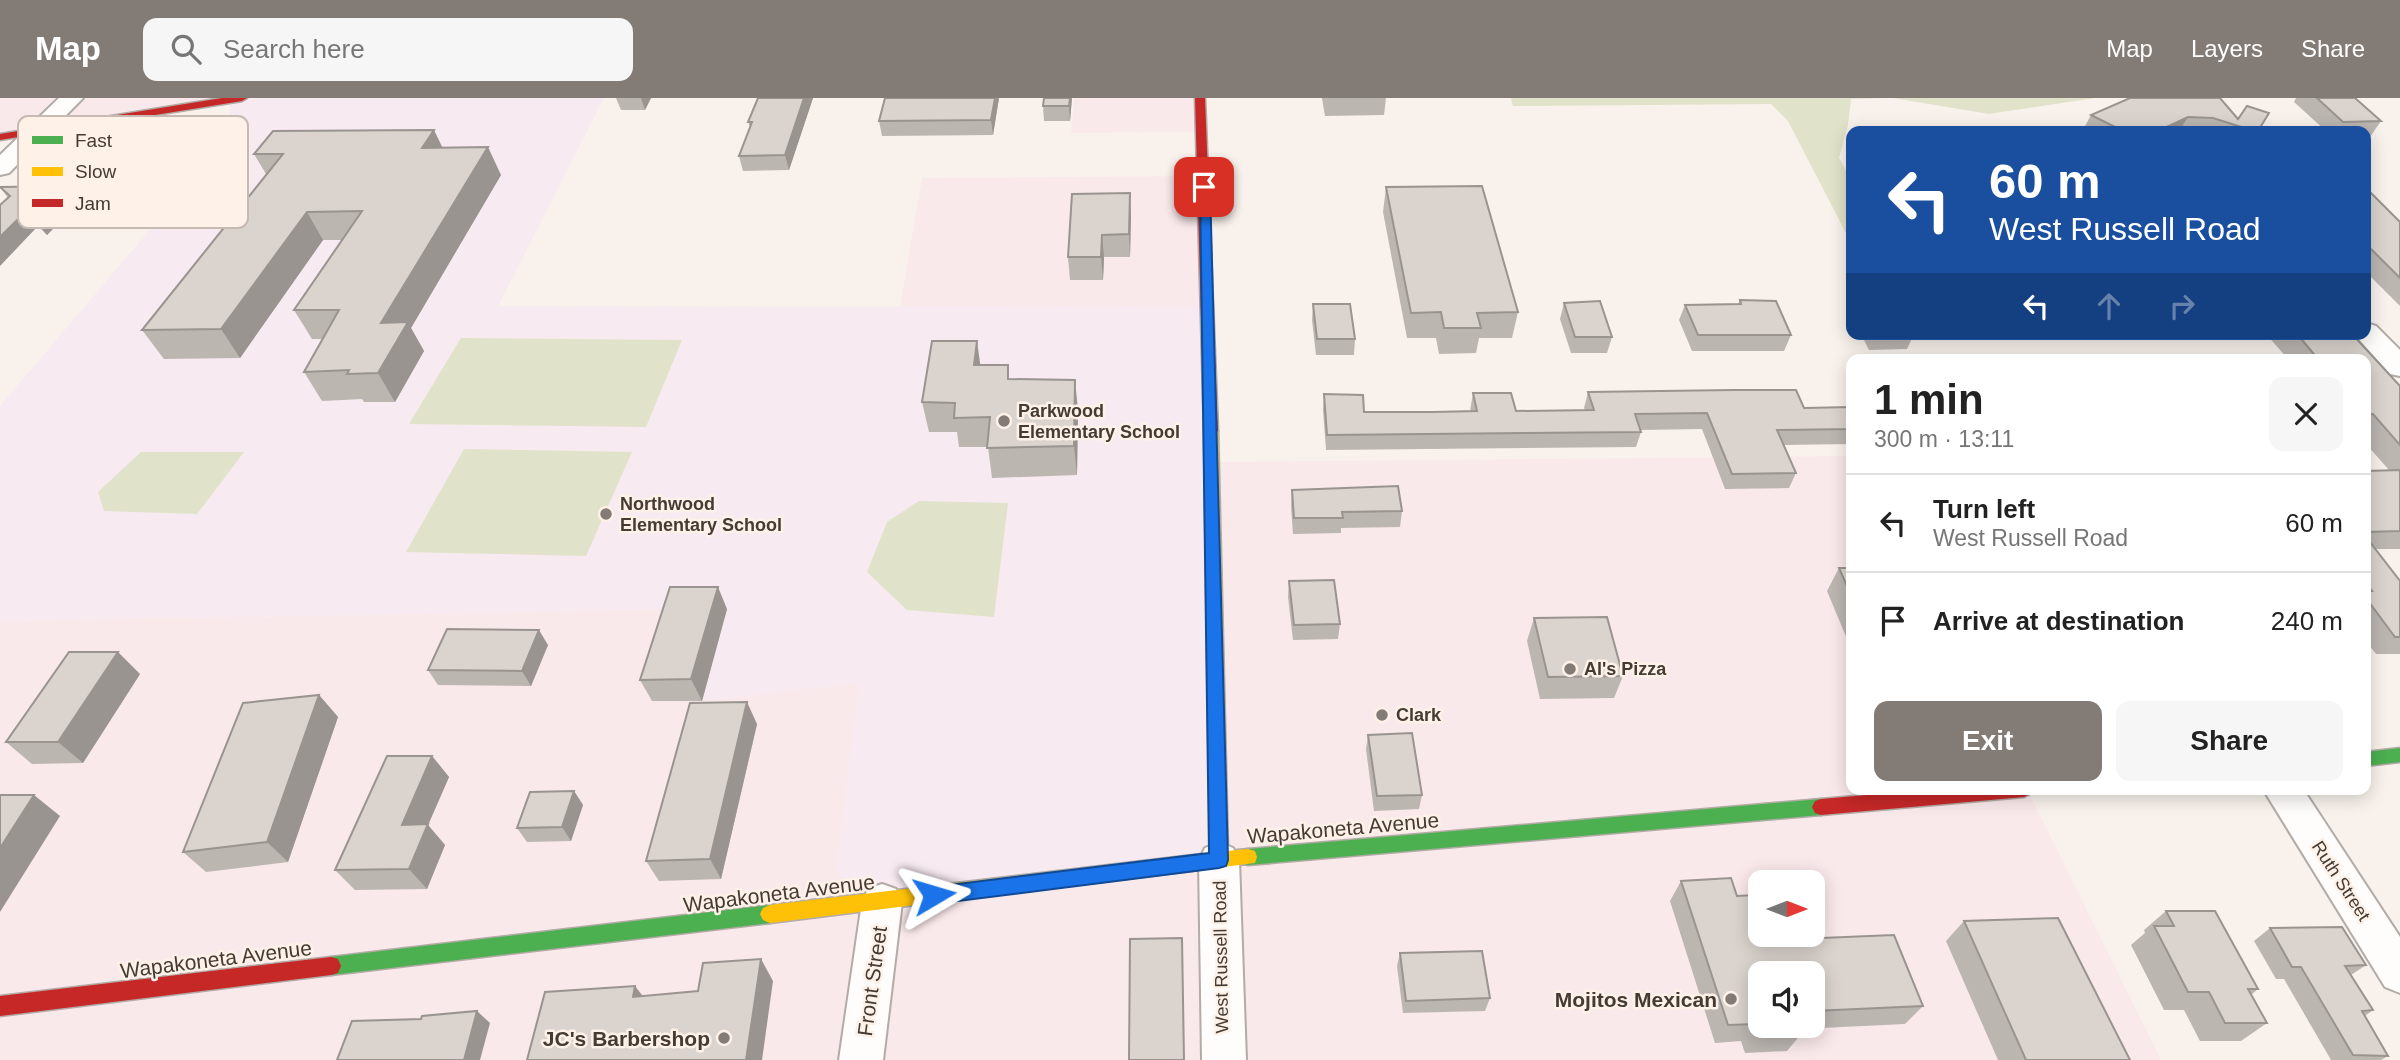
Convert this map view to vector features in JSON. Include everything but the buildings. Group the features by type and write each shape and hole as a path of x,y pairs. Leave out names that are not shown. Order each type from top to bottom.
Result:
{"main road":[{"path":"131,116 243,98"},
{"name":"West Russell Road","path":"1200,98 1210,383 1219,860"},
{"path":"0,137 18,134"},
{"path":"2371,758 2400,755"},
{"name":"Wapakoneta Avenue","path":"0,1006 1219,860 1956,795"}],"street":[{"path":"53,116 72,98"},
{"path":"0,168 18,150"},
{"path":"2371,337 2400,367"},
{"name":"Ruth Street","path":"2286,795 2400,973"},
{"name":"West Russell Road","path":"1219,860 1224,1060"},
{"name":"Front Street","path":"861,1060 882,902"}],"shaded area":[{"path":"0,98 242,98 130,116 18,116 18,134 0,137"},
{"name":"Northwood Elementary School","path":"604,98 498,306 1208,307 1219,860 882,902 836,874 859,683 702,701 727,609 0,621 0,406 151,228 248,228 248,116 229,116 231,100"},
{"path":"1074,98 1200,98 1201,132 1071,133"},
{"path":"1204,176 1208,307 900,307 922,178"},
{"path":"1846,456 1846,795 2030,795 2161,1060 0,1060 0,621 727,609 702,701 860,682 836,873 1212,462"}],"green space":[{"path":"1511,98 1887,98 1851,99 1848,125 1839,158 1846,170 1846,233 1788,121 1771,104 1513,106"},
{"path":"1893,98 2095,98 1989,114"},
{"path":"461,338 682,340 646,427 409,424"},
{"path":"464,449 632,452 586,556 406,552"},
{"path":"141,452 244,452 197,514 104,511 98,492"},
{"path":"919,501 1008,503 994,617 907,610 867,572 887,522"}],"traffic: fast":[{"path":"2371,758 2400,755"},
{"path":"1248,857 1821,807"},
{"path":"331,966 770,914"}],"traffic: slow":[{"path":"1211,431 1219,860"},
{"path":"770,914 1248,857"}],"traffic: jam":[{"path":"130,116 242,98"},
{"path":"1200,98 1211,431"},
{"path":"0,137 18,134"},
{"path":"1821,807 1956,795"},
{"path":"0,1006 331,966"}],"place":[{"name":"Parkwood Elementary School","path":"1004,421"},
{"name":"Northwood Elementary School","path":"606,514"},
{"name":"Al's Pizza","path":"1570,669"},
{"name":"Clark","path":"1382,715"},
{"name":"Mojitos Mexican","path":"1731,999"},
{"name":"JC's Barbershop","path":"724,1038"}],"route":[{"path":"934,895 1219,860 1204,187"}]}
